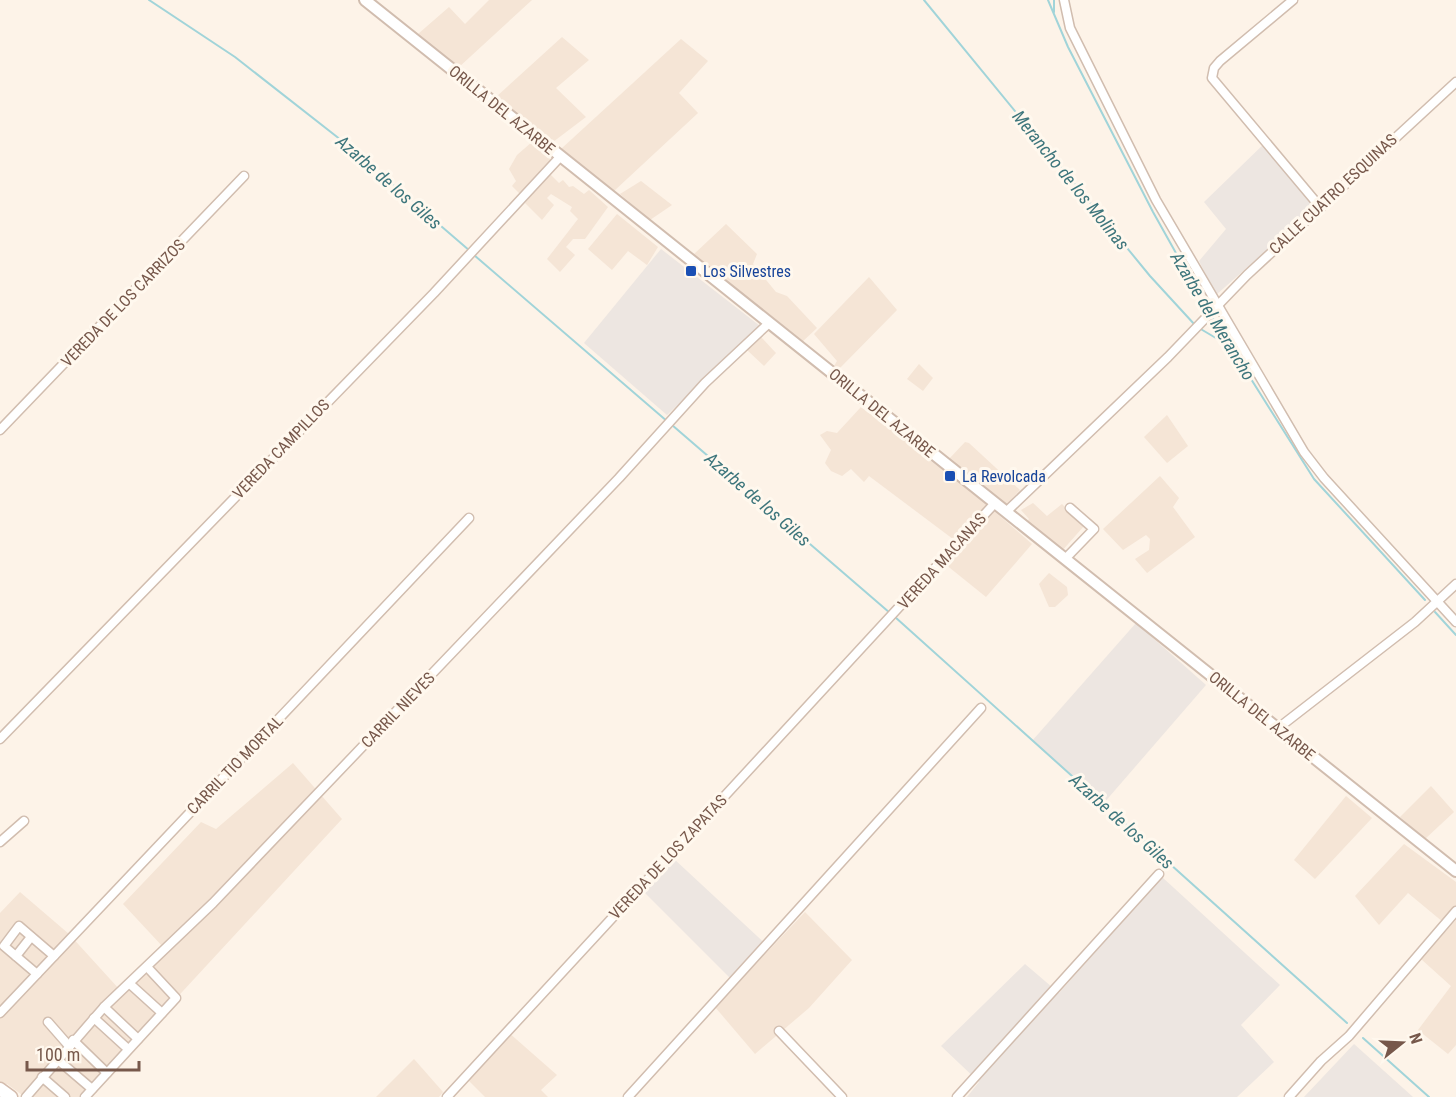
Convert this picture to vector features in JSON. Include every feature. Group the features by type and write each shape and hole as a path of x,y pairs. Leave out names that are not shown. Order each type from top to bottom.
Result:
{"main road":[{"path":"0,1089 11,1097"}],"street":[{"name":"ORILLA DEL AZARBE","path":"364,0 1456,871"},
{"path":"1064,0 1070,28 1095,82 1214,311 1304,452 1324,478 1456,622"},
{"path":"1293,0 1220,61 1214,68 1212,78 1321,208"},
{"name":"CALLE CUATRO ESQUINAS","path":"1006,512 1192,333 1247,275 1456,82"},
{"name":"VEREDA CAMPILLOS","path":"0,739 434,293 560,157"},
{"name":"VEREDA DE LOS CARRIZOS","path":"0,430 244,176"},
{"name":"CARRIL NIEVES","path":"26,1097 104,1007 148,968 435,672 705,383 769,323"},
{"name":"VEREDA MACANAS","path":"889,618 995,503"},
{"path":"1065,559 1094,529 1070,508"},
{"name":"CARRIL TIO MORTAL","path":"0,1012 469,518"},
{"path":"1277,729 1415,622 1456,584"},
{"name":"VEREDA DE LOS ZAPATAS","path":"447,1097 889,618"},
{"path":"628,1097 981,708"},
{"path":"0,842 24,820"},
{"path":"957,1097 1159,874"},
{"path":"1289,1097 1321,1061 1348,1036 1456,911"},
{"path":"37,974 4,946 19,926 54,956"},
{"path":"16,956 31,937"},
{"path":"85,1097 176,998 148,968"},
{"path":"130,984 162,1013"},
{"path":"104,1007 138,1039"},
{"path":"94,1018 128,1050"},
{"path":"48,1022 107,1073"},
{"path":"779,1031 842,1097"},
{"path":"58,1059 92,1089"},
{"path":"42,1077 65,1097"}],"shaded area":[{"path":"489,0 532,0 458,68 418,34 449,7 465,24"},
{"path":"562,37 589,60 556,88 586,117 553,142 496,97"},
{"path":"681,39 708,61 679,93 698,113 614,191 561,149"},
{"path":"1269,139 1322,201 1216,295 1199,261 1226,229 1204,202"},
{"path":"532,142 551,160 521,195 512,186 516,181 509,169 517,155"},
{"path":"549,173 559,183 563,180 569,187 573,186 584,194 589,190 608,207 585,239 573,239 566,247 575,255 560,272 547,259 578,219 570,211 572,207 551,194 547,198 554,205 542,220 525,203"},
{"path":"641,181 672,205 650,220 620,194"},
{"path":"617,214 658,247 647,265 628,251 612,270 588,249"},
{"path":"726,224 757,254 753,264 776,292 787,296 817,328 800,344 693,255"},
{"path":"661,249 760,326 667,415 584,343"},
{"path":"869,277 897,310 838,370 834,366 837,361 814,334"},
{"path":"761,337 776,353 764,366 747,350"},
{"path":"919,364 933,378 923,391 907,379"},
{"path":"861,407 988,505 953,539 869,476 864,482 851,469 842,476 831,471 825,463 831,450 820,435 827,431 837,433"},
{"path":"1167,415 1188,446 1167,463 1144,437"},
{"path":"965,442 969,443 1020,490 1006,506 948,460"},
{"path":"1160,476 1179,498 1173,507 1195,537 1147,573 1135,559 1149,550 1150,539 1146,535 1123,550 1103,529"},
{"path":"1033,503 1047,516 1062,504 1084,526 1061,552 1026,523 1029,519 1021,510"},
{"path":"994,511 1032,544 986,597 945,564"},
{"path":"1049,573 1067,587 1068,595 1055,607 1049,607 1039,584"},
{"path":"1136,623 1206,685 1103,804 1032,741"},
{"path":"293,763 342,819 85,1097 25,1097 7,1084 0,1088 0,913 20,892 69,934 120,990 163,947 123,904 201,822 216,829"},
{"path":"1431,786 1454,812 1425,839 1400,817"},
{"path":"1346,796 1372,818 1315,879 1294,860"},
{"path":"1404,844 1456,882 1456,906 1443,922 1408,893 1379,925 1355,896"},
{"path":"673,858 770,948 736,984 643,891"},
{"path":"1162,877 1280,985 1241,1025 1274,1062 1237,1097 967,1097 979,1082 941,1046 1025,964 1059,993"},
{"path":"805,912 852,960 809,1008 755,1054 715,1007"},
{"path":"1456,920 1456,1045 1448,1054 1418,1030 1451,986 1421,959"},
{"path":"507,1031 557,1075 541,1090 548,1097 485,1097 465,1077"},
{"path":"1354,1044 1413,1097 1304,1097"},
{"path":"414,1059 443,1092 439,1097 376,1097"}],"waterway":[{"name":"Azarbe de los Giles","path":"149,0 235,57 341,140 470,251"},
{"name":"Merancho de los Molinas","path":"924,0 1150,276 1195,325"},
{"name":"Azarbe del Merancho","path":"1048,0 1068,47 1153,212 1209,312"},
{"name":"Azarbe del Merancho","path":"1054,0 1054,12"},
{"name":"Azarbe de los Giles","path":"474,255 668,422"},
{"name":"Azarbe del Merancho","path":"1212,317 1314,479 1425,600"},
{"name":"Merancho de los Molinas","path":"1199,328 1231,347"},
{"name":"Azarbe de los Giles","path":"672,425 890,613"},
{"name":"Azarbe del Merancho","path":"1435,612 1456,635"},
{"name":"Azarbe de los Giles","path":"895,617 1347,1023"},
{"name":"Azarbe de los Giles","path":"1363,1038 1429,1097"}],"place":[{"name":"Los Silvestres","path":"691,271"},
{"name":"La Revolcada","path":"950,476"}]}
